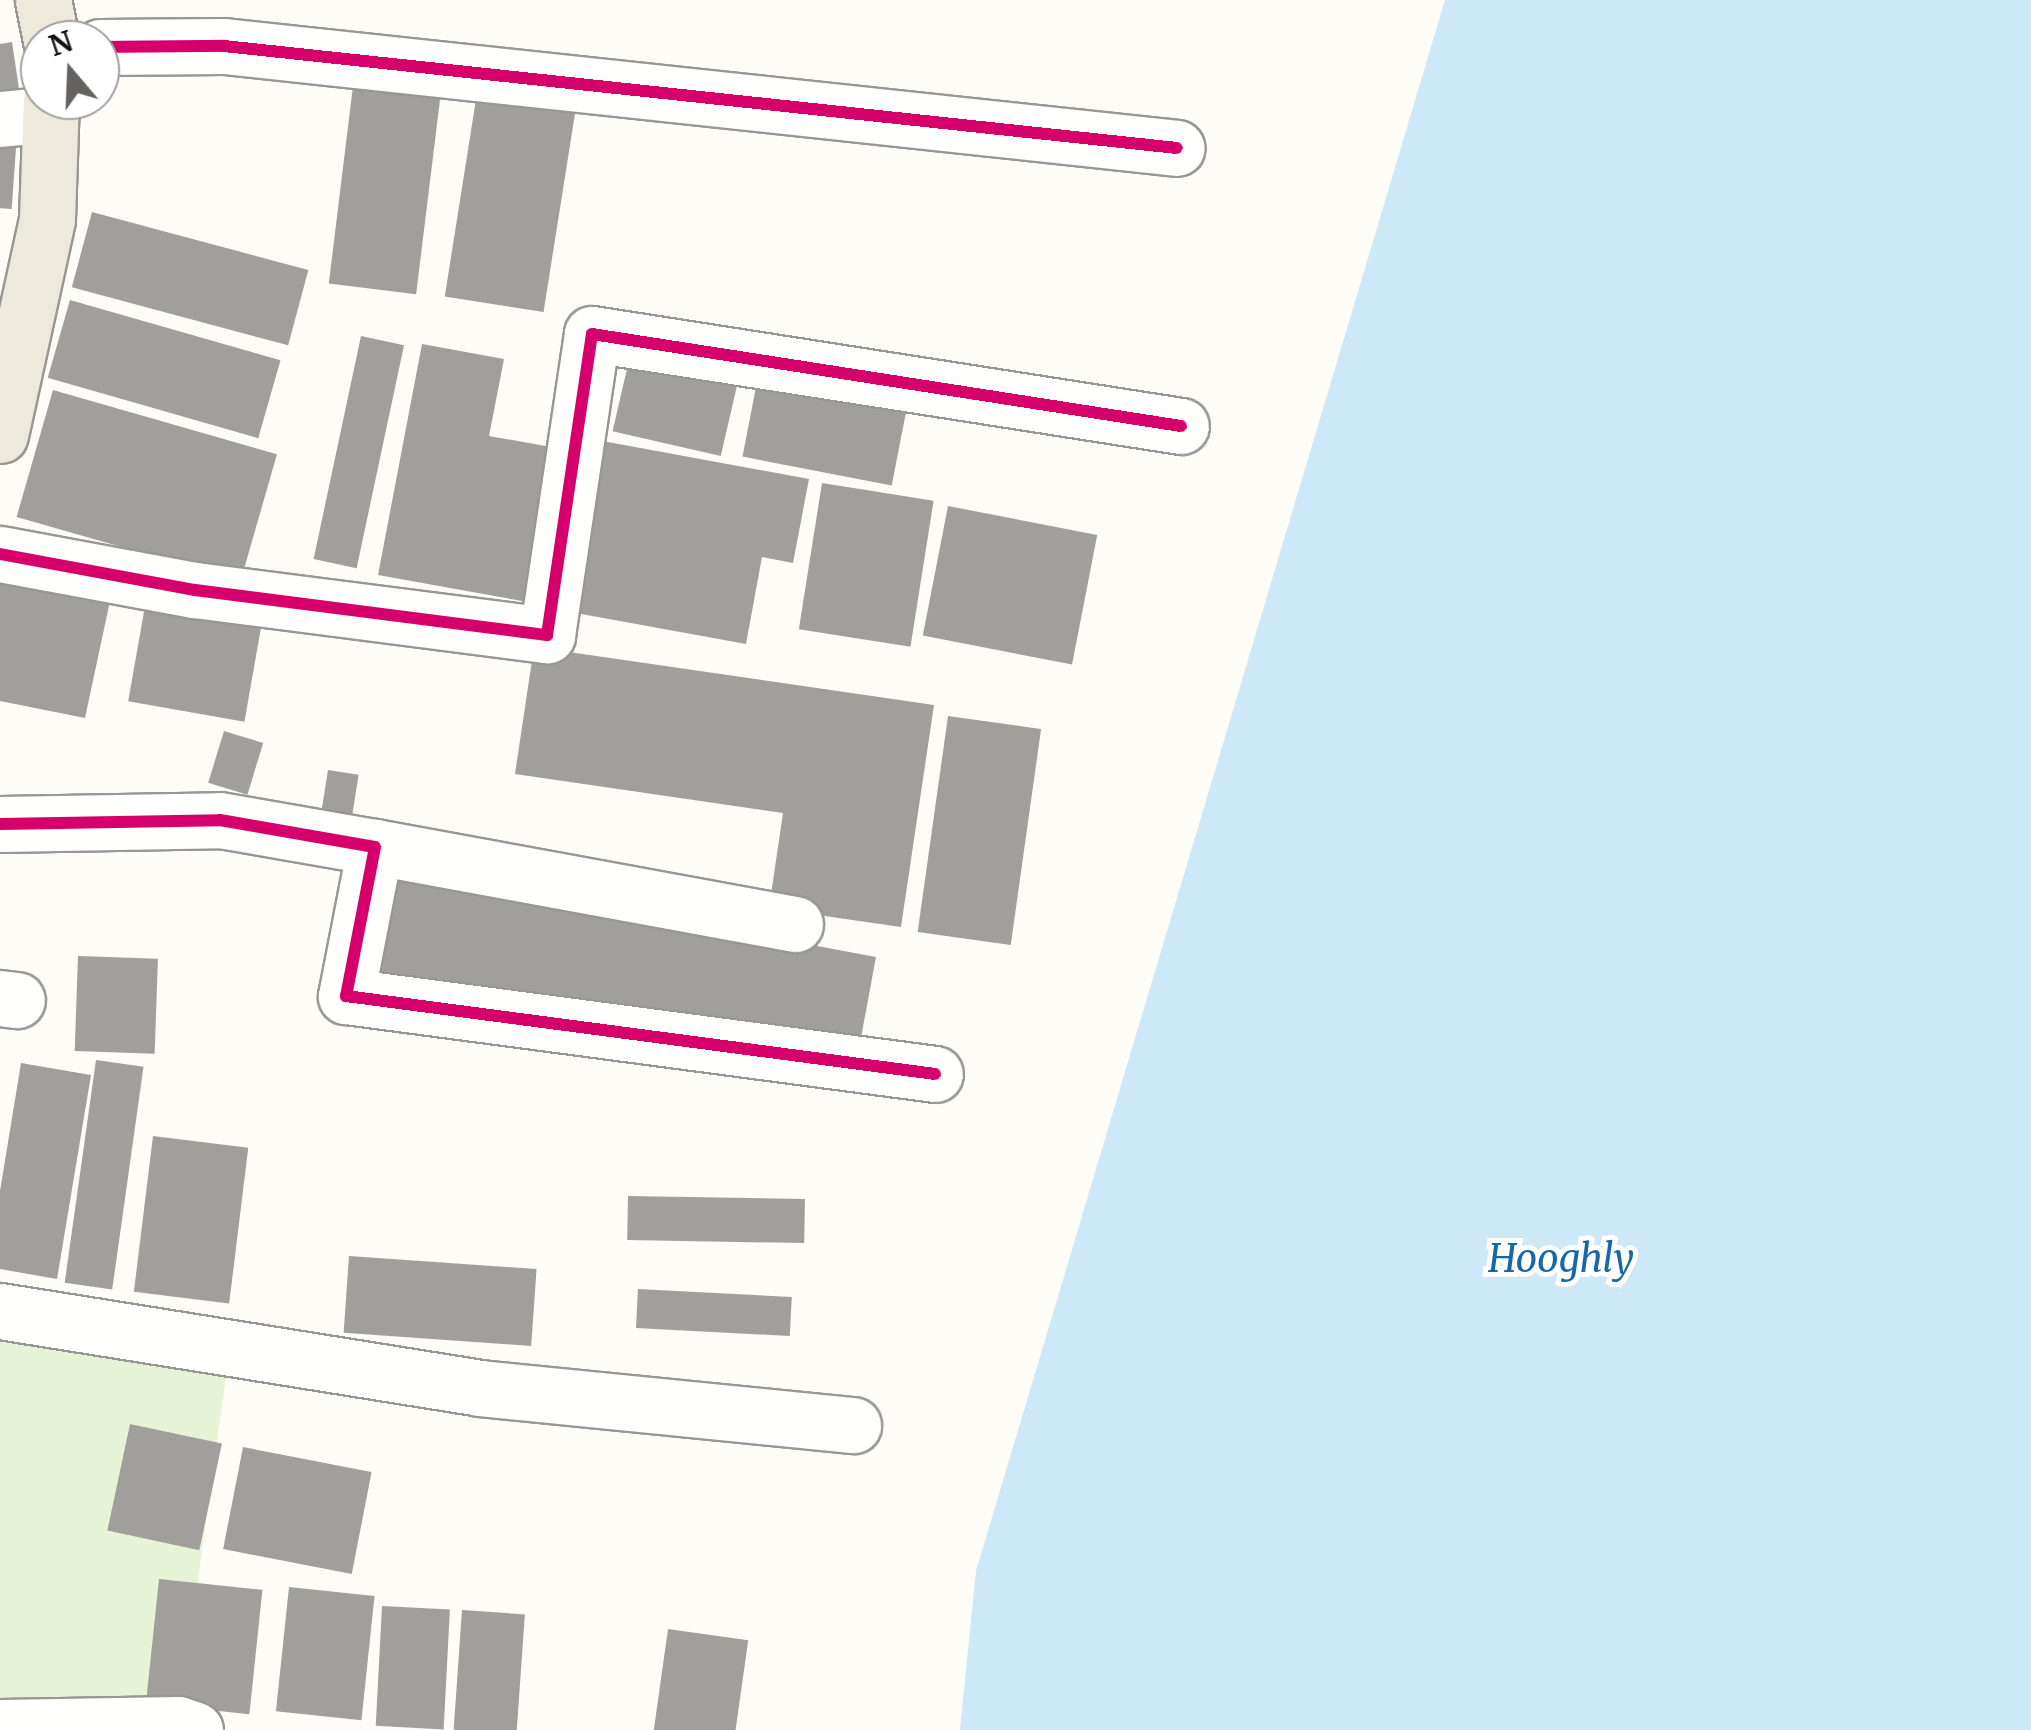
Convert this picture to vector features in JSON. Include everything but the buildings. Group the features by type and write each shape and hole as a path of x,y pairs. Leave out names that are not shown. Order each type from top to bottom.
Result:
{"main road":[{"path":"0,434 48,218 35,120"}],"street":[{"path":"120,47 224,46 1178,148"},
{"path":"0,554 196,590 547,636 592,334 1181,426"},
{"path":"0,824 220,820 795,924"},
{"path":"375,848 346,996 935,1074"},
{"path":"0,1310 480,1388 852,1426"},
{"path":"0,1727 178,1724 194,1730"}],"green space":[{"path":"0,1320 227,1370 178,1724 0,1721"}],"water":[{"name":"Hooghly","path":"1445,0 2031,0 2031,1730 960,1730 976,1571"}],"cycle path":[{"path":"120,47 224,46 1177,148"},
{"path":"0,554 195,590 547,635 592,334 1181,426"},
{"path":"0,824 220,820 375,847 346,996 935,1074"}]}
